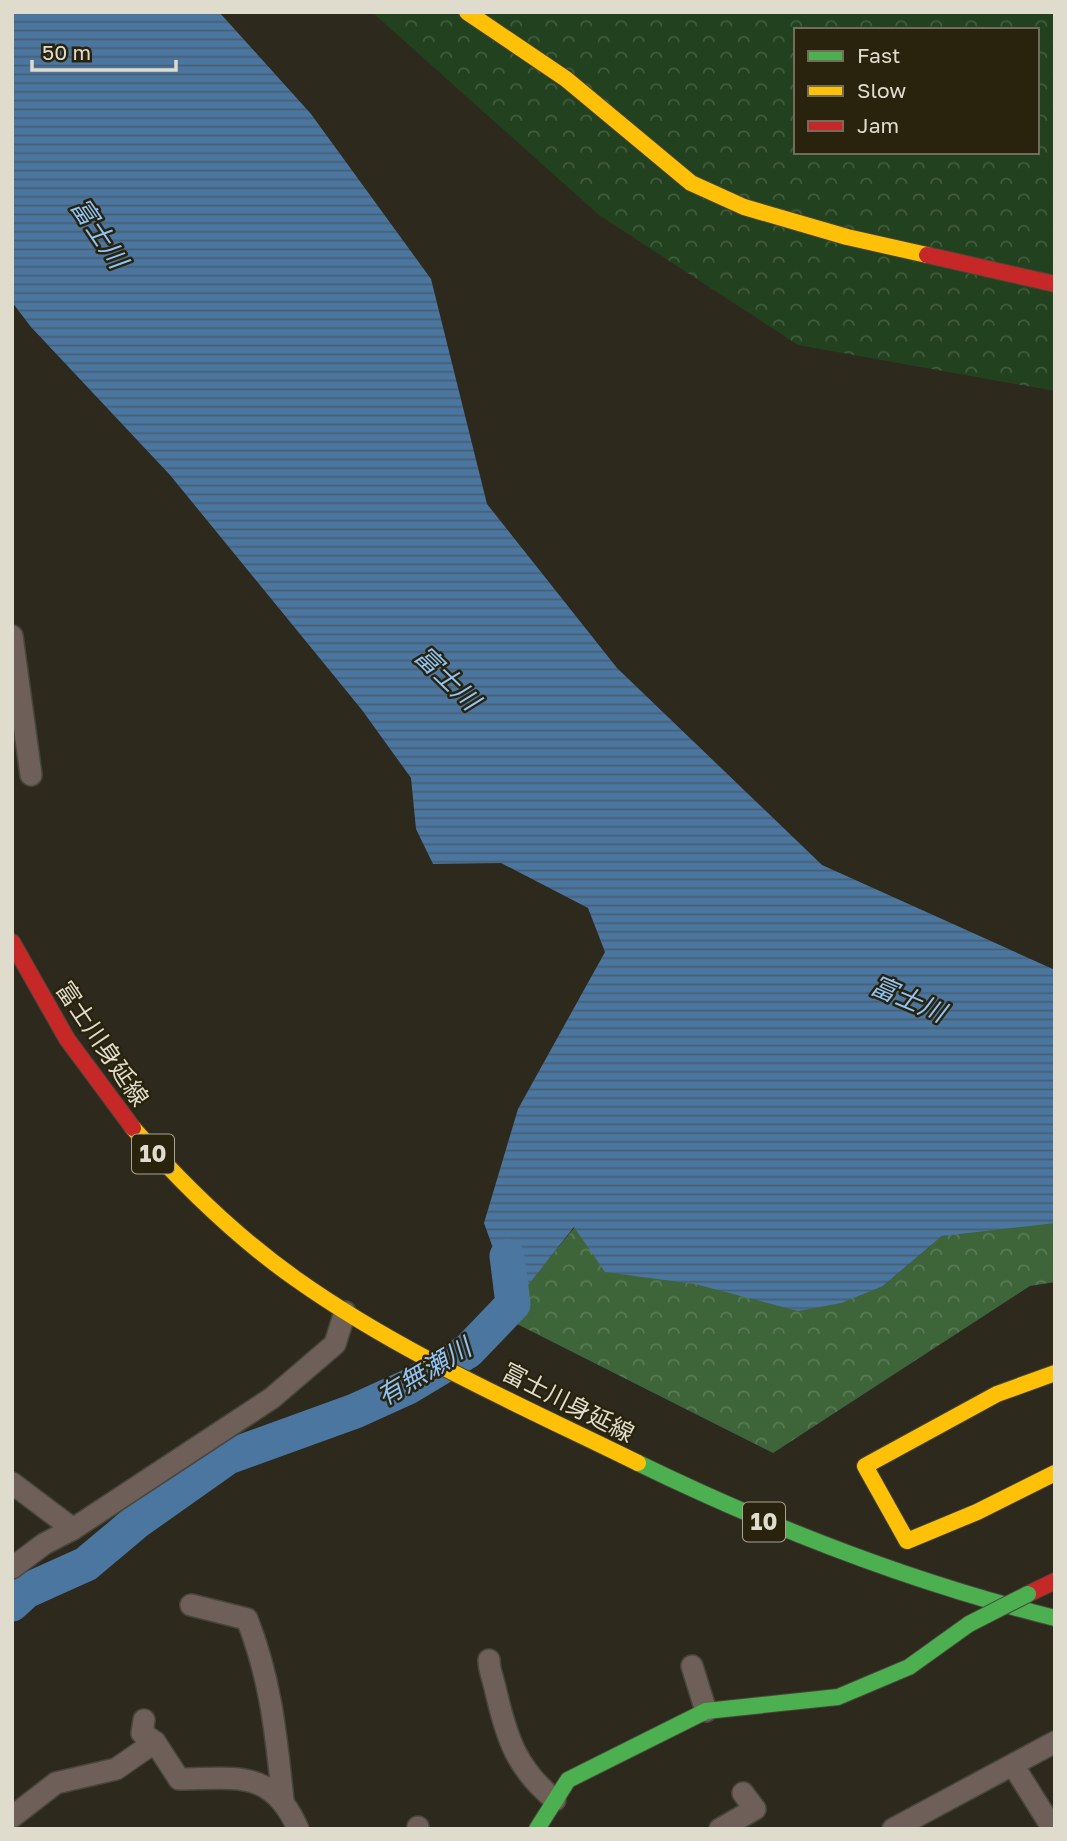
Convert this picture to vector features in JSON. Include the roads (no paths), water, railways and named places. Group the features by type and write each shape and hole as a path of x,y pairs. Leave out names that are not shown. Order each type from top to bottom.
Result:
{"street":[{"path":"467,12 566,79 691,183 744,206 847,237 1055,284"},
{"path":"12,636 31,775"},
{"name":"富士川身延線","path":"12,942 43,1001 86,1066 151,1152 223,1219 283,1269 349,1314 487,1388 685,1487 815,1544 922,1581 1055,1618"},
{"path":"12,1568 44,1544 73,1529 272,1398 335,1344 349,1314"},
{"path":"1055,1373 997,1394 865,1466 907,1541 977,1512 1055,1473"},
{"path":"12,1483 73,1529"},
{"path":"537,1829 568,1780 706,1711 838,1697 908,1667 969,1624 1055,1581"},
{"path":"191,1605 247,1619 263,1660 272,1700 283,1800 298,1829"},
{"path":"489,1660 504,1727 515,1753 532,1781 555,1800"},
{"path":"692,1666 706,1711"},
{"path":"144,1720 142,1733 155,1742 179,1779 252,1779 283,1800"},
{"path":"12,1817 56,1783 116,1769 155,1742"},
{"path":"892,1829 1055,1742"},
{"path":"1013,1765 1053,1829"},
{"path":"720,1829 755,1809 743,1793"}],"water":[{"name":"富士川","path":"12,12 219,12 311,114 431,279 487,504 617,668 822,865 1055,970 1055,1223 942,1236 883,1286 841,1303 798,1311 695,1284 605,1272 574,1227 513,1304 484,1223 518,1109 605,952 588,908 501,863 433,864 416,829 411,778 362,710 170,475 31,327 12,302"}],"waterway":[{"name":"有無瀬川","path":"12,1604 26,1591 86,1564 136,1522 228,1457 355,1411 408,1387 468,1351 513,1304 507,1256"}]}
